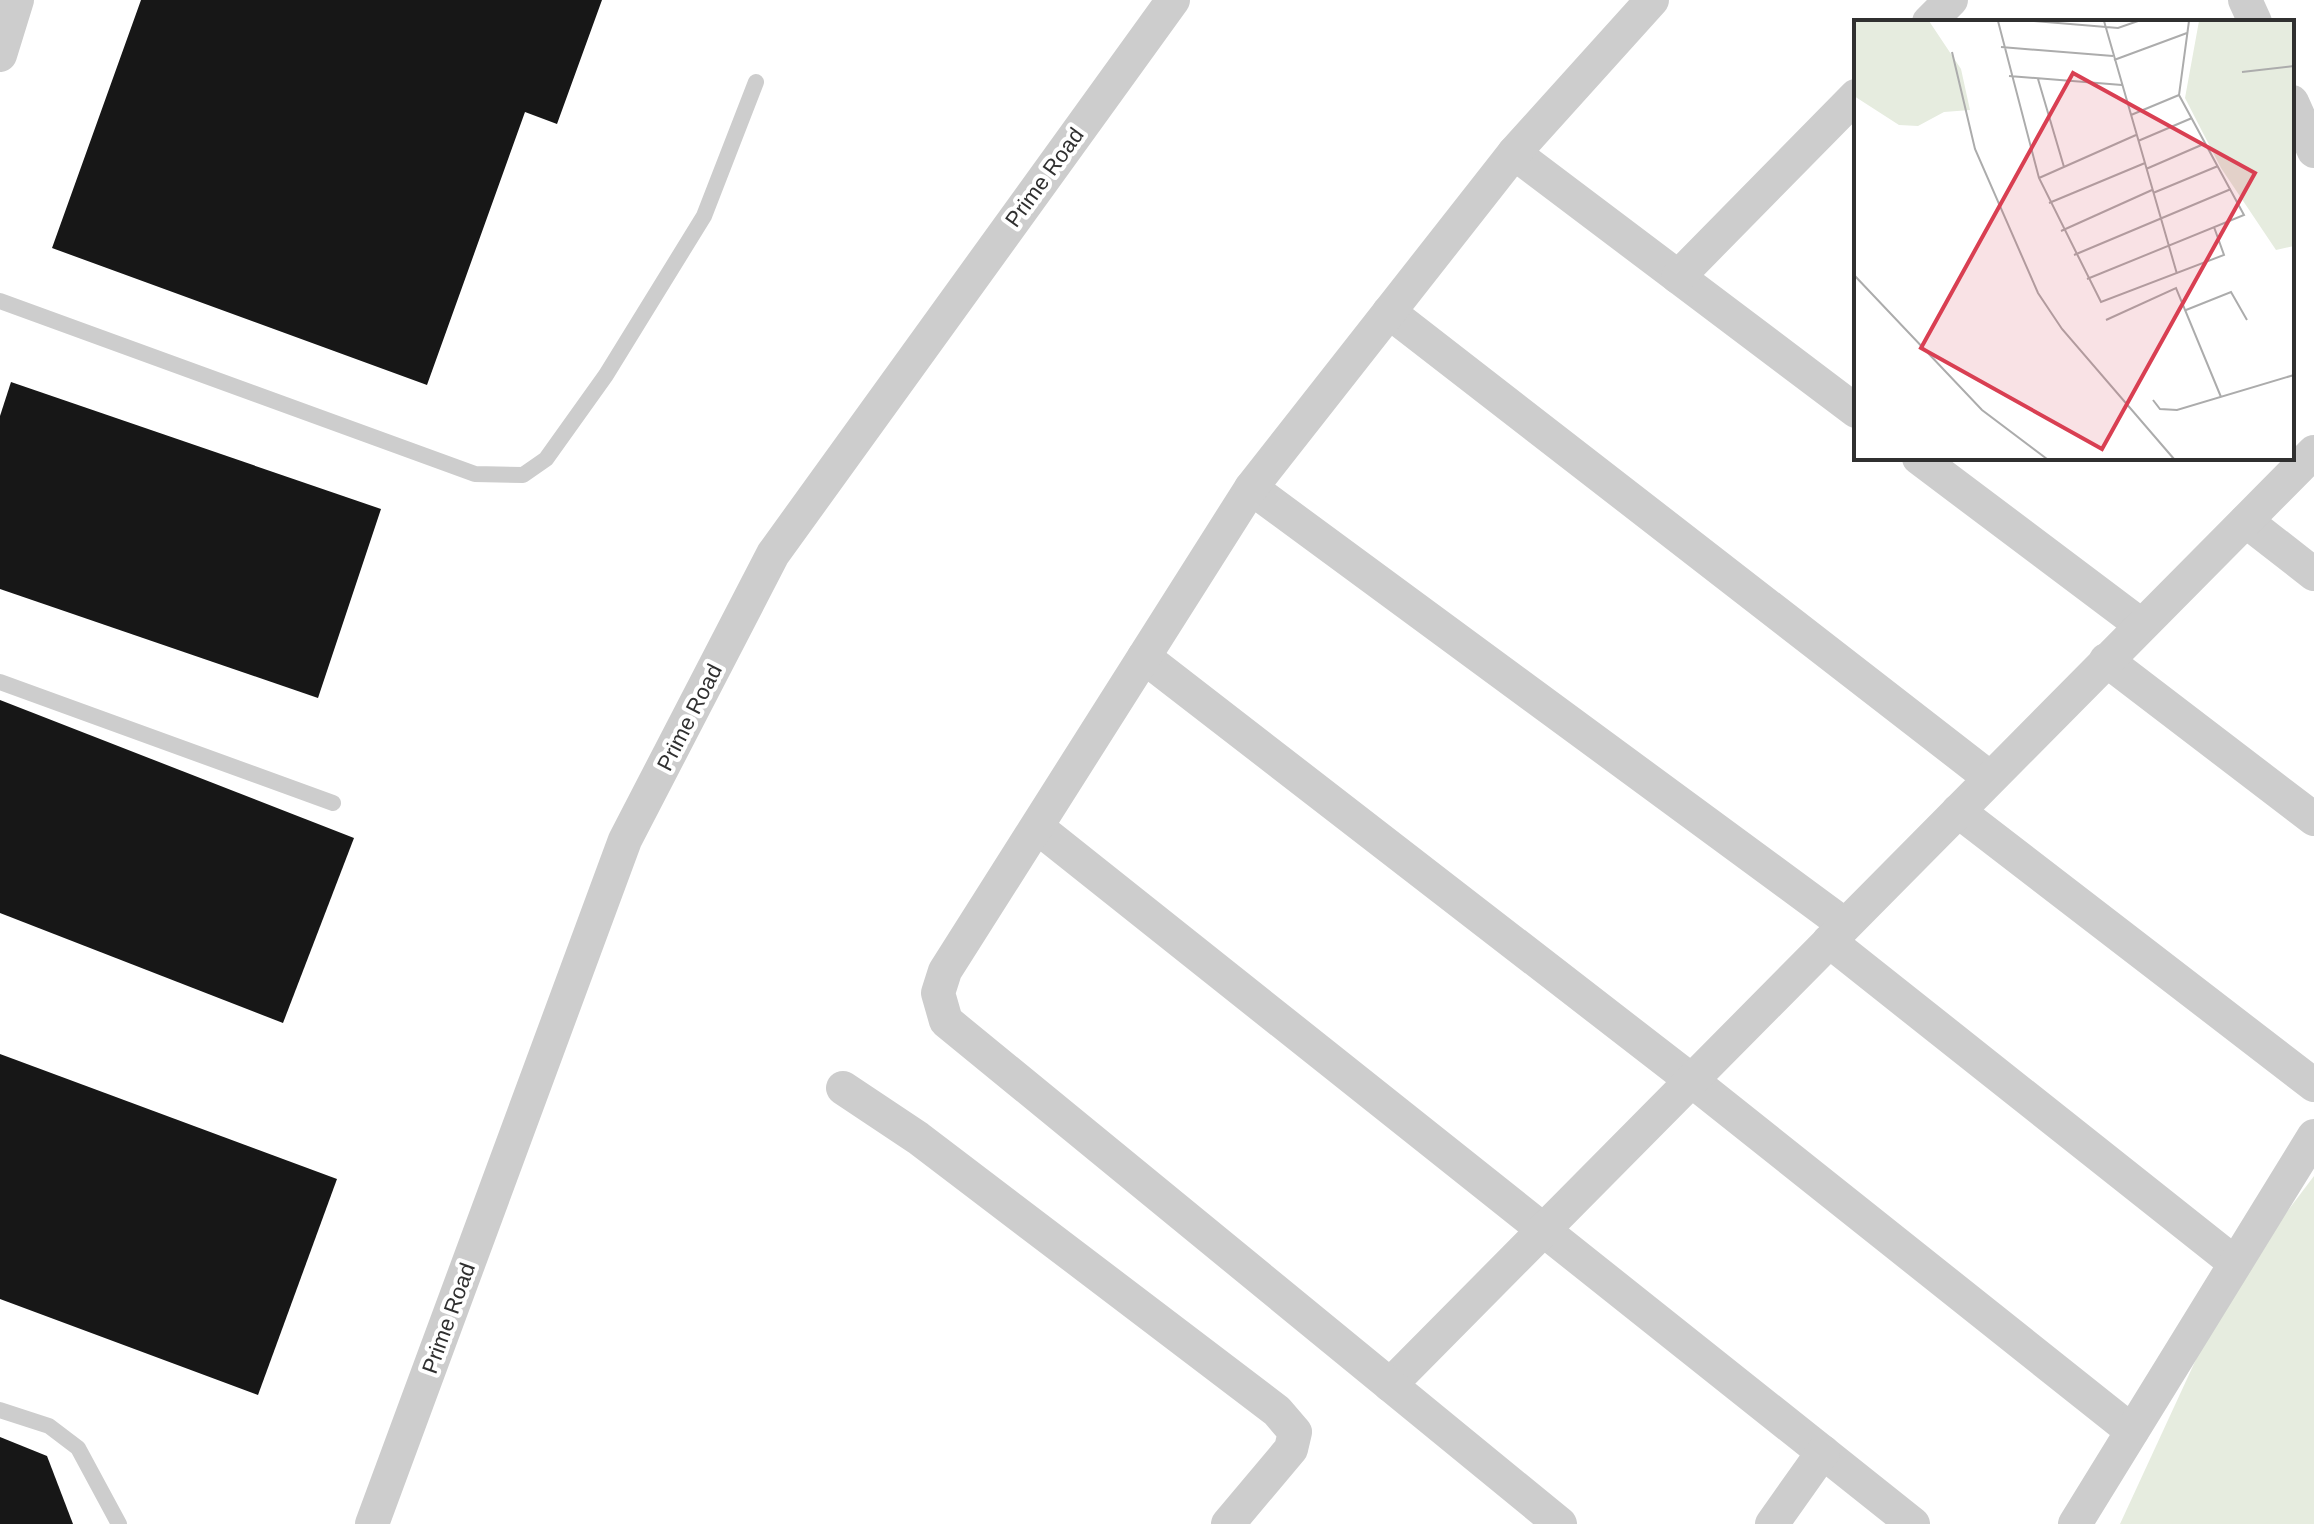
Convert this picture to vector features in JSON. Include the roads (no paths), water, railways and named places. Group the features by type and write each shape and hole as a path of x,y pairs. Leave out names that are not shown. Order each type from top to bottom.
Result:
{"street":[{"path":"0,55 17,0"},
{"name":"Prime Road","path":"372,1524 625,840 766,568 1173,0"},
{"path":"1560,1524 946,1021 938,993 945,971 1251,488 1514,153 1652,0"},
{"path":"1931,20 1951,0"},
{"path":"2245,0 2254,20"},
{"path":"1678,277 1854,98"},
{"path":"2294,109 2314,151"},
{"path":"1514,153 1854,409"},
{"path":"1389,312 1990,778"},
{"path":"1390,1385 2314,452"},
{"path":"1922,460 2141,625"},
{"path":"1251,488 1837,933 2235,1263"},
{"path":"2246,521 2314,574"},
{"path":"1144,657 1691,1080 2132,1431"},
{"path":"2106,660 2314,819"},
{"path":"1958,811 2314,1085"},
{"path":"1037,827 1913,1524"},
{"path":"843,1088 918,1138 1277,1411 1295,1432 1291,1449 1228,1524"},
{"path":"2075,1524 2314,1136"},
{"path":"1772,1524 1823,1452"}],"lane":[{"path":"0,301 475,474 523,475 546,459 606,375 704,216 756,82"},
{"path":"0,682 333,803"},
{"path":"0,1410 49,1426 78,1448 119,1524"}]}
